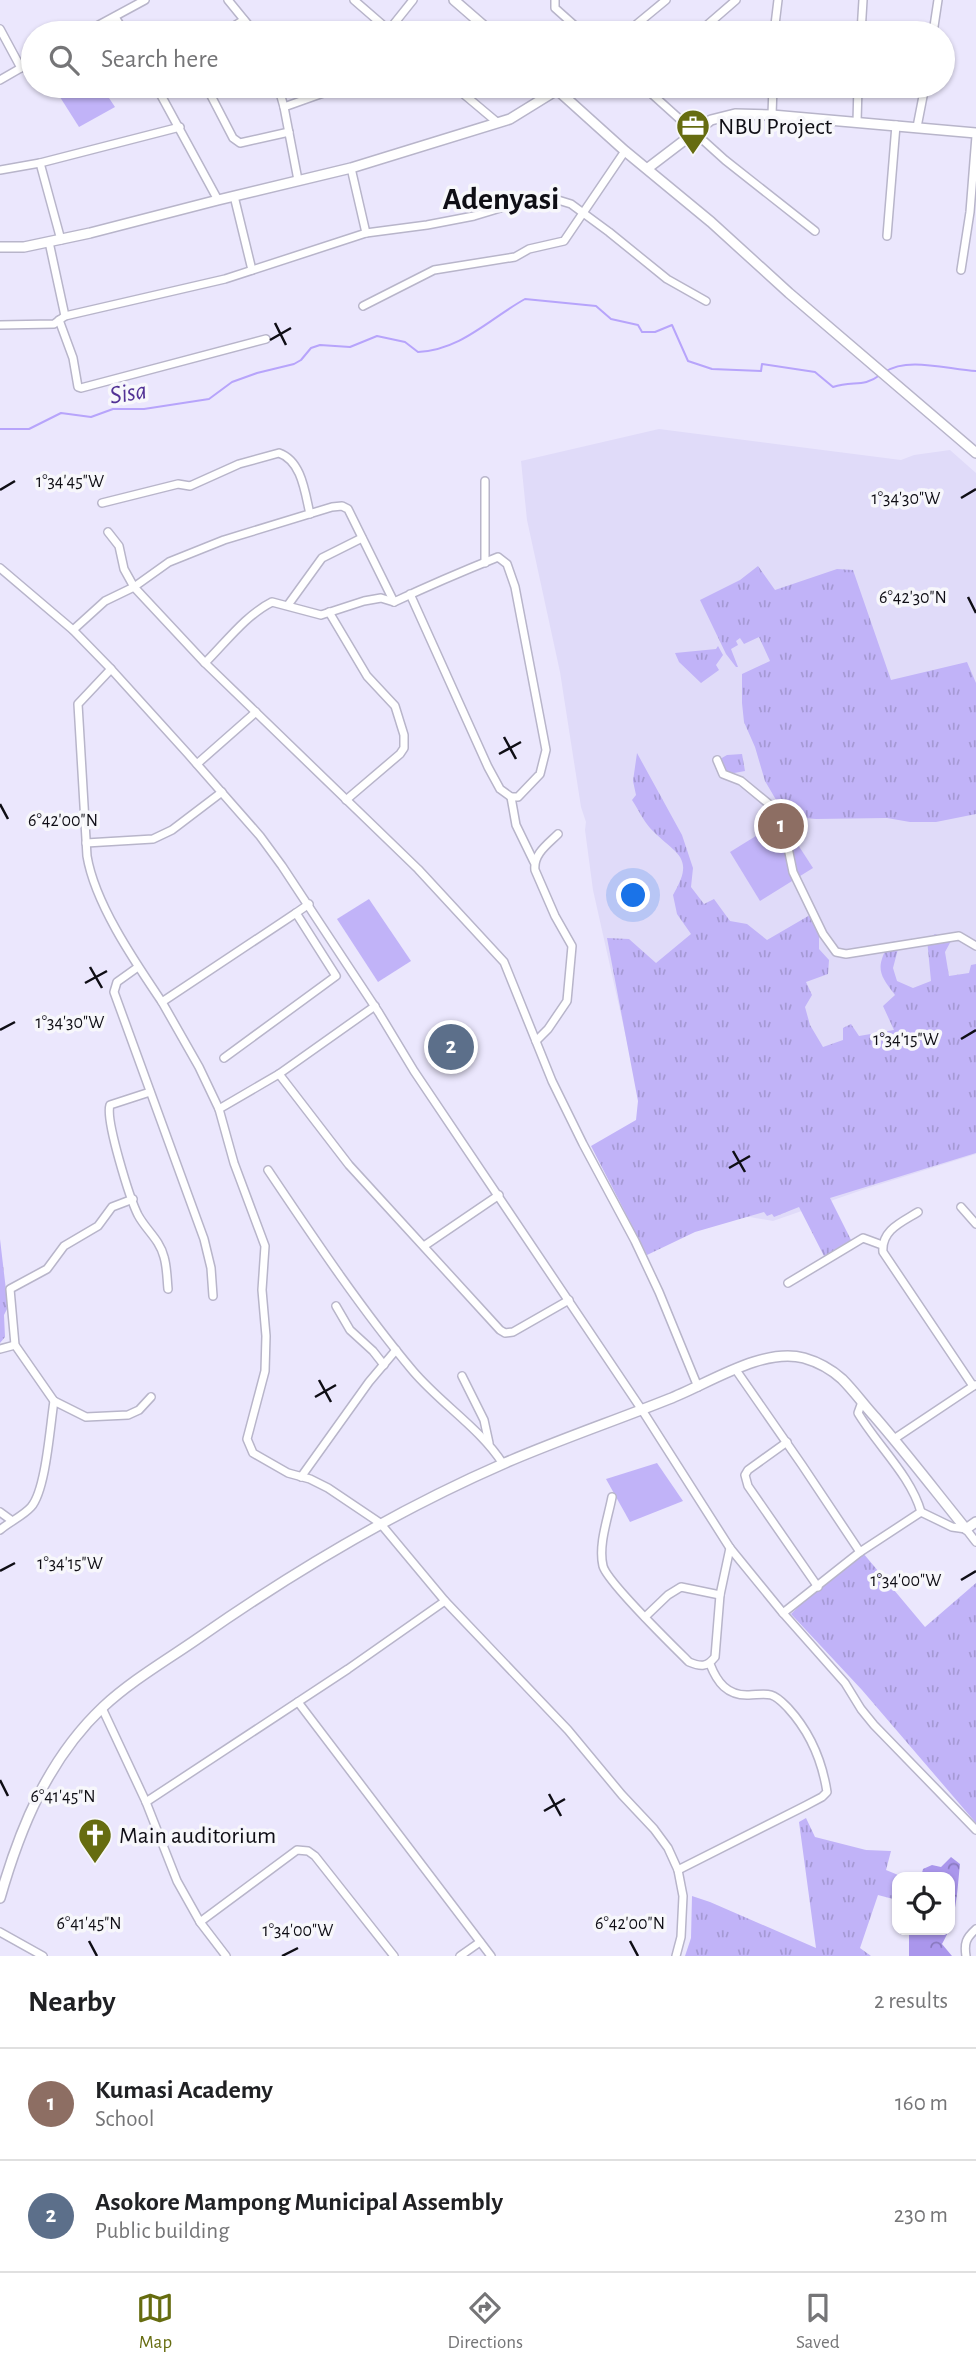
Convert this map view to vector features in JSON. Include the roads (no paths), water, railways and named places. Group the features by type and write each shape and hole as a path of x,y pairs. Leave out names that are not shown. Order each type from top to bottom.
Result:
{"street":[{"path":"107,21 145,0"},
{"path":"228,0 244,20"},
{"path":"354,0 378,21"},
{"path":"398,21 413,0"},
{"path":"454,0 478,21"},
{"path":"555,0 555,8 570,21"},
{"path":"641,21 666,0"},
{"path":"712,21 736,0"},
{"path":"776,21 778,0"},
{"path":"862,21 863,0"},
{"path":"935,21 938,0"},
{"path":"115,17 118,21"},
{"path":"0,29 21,68 0,80"},
{"path":"163,98 218,200"},
{"path":"212,98 237,142 289,132"},
{"path":"281,98 298,180"},
{"path":"284,107 309,98"},
{"path":"468,98 498,123"},
{"path":"0,247 24,247 61,240 351,168 510,119 541,98"},
{"path":"569,98 625,151 976,453"},
{"path":"656,98 693,132 815,231"},
{"path":"772,115 773,98"},
{"path":"857,121 858,98"},
{"path":"917,127 923,98"},
{"path":"648,169 711,120 734,114 857,121 976,134 970,212 961,270"},
{"path":"887,236 896,125"},
{"path":"0,170 40,163 180,127"},
{"path":"363,306 434,271 515,257 529,249 564,241 625,151"},
{"path":"40,163 61,240"},
{"path":"351,168 366,233"},
{"path":"234,196 252,270"},
{"path":"0,325 54,324 62,318 200,286 366,233 439,223 510,205 558,200 571,204 667,279 706,301"},
{"path":"49,242 62,318 78,387 266,339"},
{"path":"102,503 178,484 190,486 239,464 279,453 286,455 298,471 310,514"},
{"path":"485,481 485,563"},
{"path":"73,629 104,601 134,587 169,562 224,540 342,506 348,509 394,602"},
{"path":"108,532 119,546 124,569 134,587 205,663 418,869 504,962 573,1125 655,1282 698,1387"},
{"path":"288,605 322,558 362,538"},
{"path":"205,663 243,624 272,602 321,615 381,598 394,602 498,557 507,564 511,575 546,750 540,774 518,797 510,797"},
{"path":"0,568 73,629 260,836 309,904 414,1071 642,1410 730,1548 845,1683 874,1725 976,1830"},
{"path":"410,594 488,767 500,789 510,797 521,839 534,863 555,916 572,946 567,1001 548,1029 536,1041"},
{"path":"329,612 367,676 395,706 404,735 404,748 400,754 346,800"},
{"path":"111,669 78,704 90,874 138,967 163,1002 199,1067 219,1109 234,1163 265,1246 262,1290 266,1336 265,1371 247,1439 253,1453 288,1473 328,1488 380,1523 445,1601 568,1730 654,1829 668,1848 678,1870 682,1896 681,1937 676,1956"},
{"path":"197,764 256,712"},
{"path":"717,760 723,774 741,780 782,814 793,872 823,934 836,952 846,954 959,936 976,946"},
{"path":"86,843 153,839 172,830 222,792"},
{"path":"534,863 536,857 558,834"},
{"path":"163,1002 309,904"},
{"path":"296,913 337,976"},
{"path":"138,967 117,982 114,992 204,1240 211,1268 213,1296"},
{"path":"224,1058 349,967"},
{"path":"219,1109 279,1074 374,1006"},
{"path":"279,1074 349,1165 500,1330 505,1333 513,1332 569,1300"},
{"path":"150,1092 110,1105 108,1109 124,1173 139,1216 159,1244 164,1256 168,1289"},
{"path":"268,1170 396,1350 440,1400 490,1445 503,1464"},
{"path":"424,1246 499,1195"},
{"path":"133,1199 112,1207 98,1226 64,1246 47,1269 10,1289 15,1345 54,1401 86,1417 128,1415 139,1410 151,1397"},
{"path":"961,1207 976,1224"},
{"path":"894,1439 974,1385 883,1252 882,1245 889,1232 918,1212"},
{"path":"788,1283 863,1238 882,1245"},
{"path":"336,1306 350,1330 384,1365"},
{"path":"0,1349 15,1345"},
{"path":"301,1477 396,1350"},
{"path":"0,1898 21,1833 44,1782 102,1708 154,1668 304,1568 380,1523 503,1464 764,1359 785,1355 803,1357 815,1361 842,1379 976,1542"},
{"path":"736,1370 860,1552"},
{"path":"463,1376 484,1420 490,1445"},
{"path":"0,1530 29,1510 43,1485 54,1401"},
{"path":"862,1402 858,1413 906,1482 920,1512 951,1527 966,1530 976,1522"},
{"path":"787,1442 748,1470 746,1480 757,1501 818,1587"},
{"path":"612,1497 602,1549 603,1569 645,1617 690,1662 699,1667 710,1664 715,1657 720,1595 730,1548"},
{"path":"0,1512 11,1520"},
{"path":"783,1613 860,1552 920,1512"},
{"path":"645,1617 668,1595 681,1587 720,1595"},
{"path":"146,1802 445,1601"},
{"path":"678,1870 805,1807 827,1792 812,1740 800,1721 777,1698 769,1694 742,1696 723,1687 717,1682 710,1664"},
{"path":"298,1702 491,1956"},
{"path":"102,1708 146,1802 177,1881 200,1922 226,1956"},
{"path":"200,1922 297,1850 302,1850 315,1856 394,1956"},
{"path":"966,1956 964,1944 976,1929"},
{"path":"0,1932 43,1956"},
{"path":"460,1956 480,1942"}],"waterway":[{"name":"Sisa","path":"0,429 29,429 61,413 91,417 113,409 144,409 209,399 232,382 294,364 311,348 320,345 350,347 377,336 405,342 418,352 433,350 461,340 525,299 596,306 611,319 638,325 642,332 655,332 672,325 688,361 712,369 761,371 762,364 815,372 833,387 863,383 880,375"},
{"path":"885,372 894,367 917,364 976,371"}],"place":[{"name":"NBU Project","path":"693,156"},
{"name":"Kumasi Academy","path":"781,826"},
{"name":"Asokore Mampong Municipal Assembly","path":"451,1047"},
{"name":"Main auditorium","path":"95,1865"}],"district":[{"name":"Adenyasi","path":"501,198"}]}
